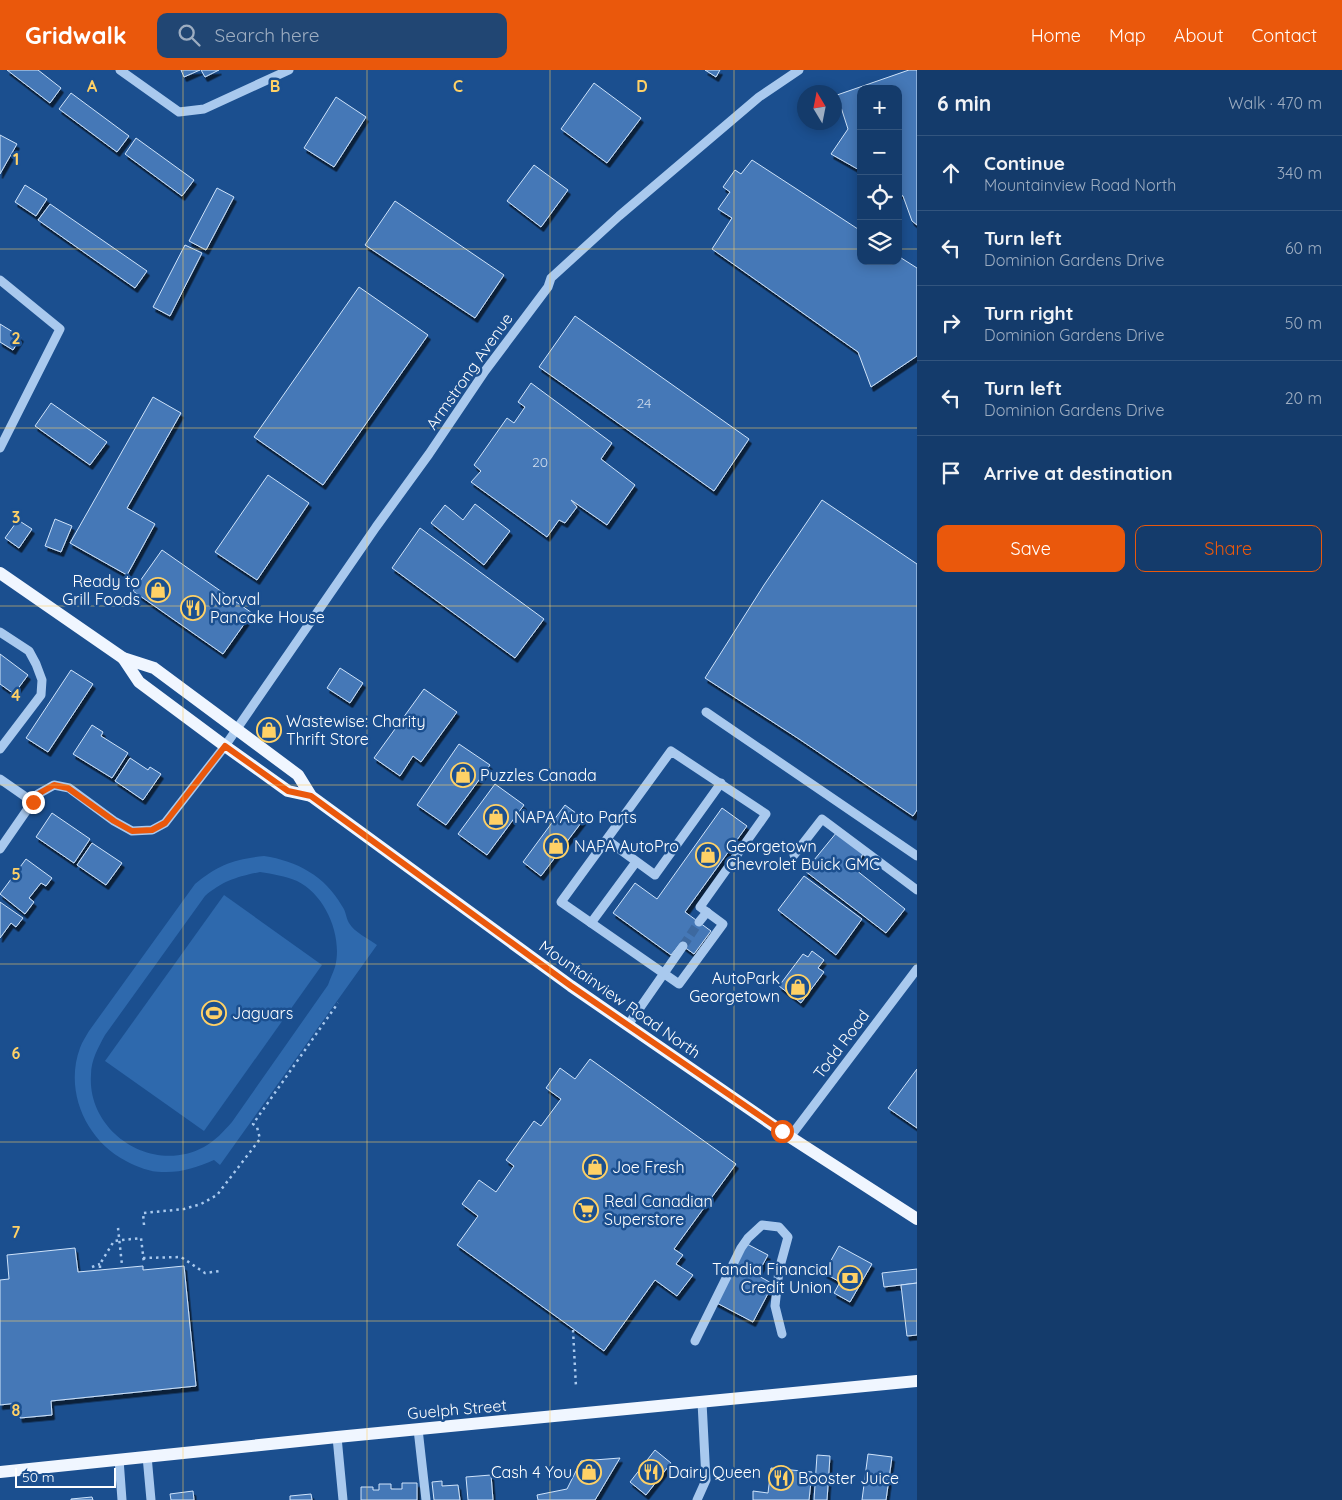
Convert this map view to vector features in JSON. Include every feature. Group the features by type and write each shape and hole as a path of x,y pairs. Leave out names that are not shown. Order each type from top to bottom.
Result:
{"main road":[{"name":"Mountainview Road North","path":"0,573 123,658 154,668 298,775 311,796 571,986 790,1137 917,1219"},
{"name":"Mountainview Road North","path":"123,658 139,682 225,746 288,791 311,796"},
{"name":"Guelph Street","path":"0,1472 336,1437 917,1381"}],"street":[{"path":"120,70 179,112 204,109 289,70"},
{"name":"Armstrong Avenue","path":"33,802 38,794 54,785 68,788 114,821 132,831 152,830 165,823 225,746 376,527 429,454 484,371 548,287 551,278 619,216 759,96 800,70"},
{"path":"0,280 60,329 0,448"},
{"path":"0,632 29,651 42,680 41,696 0,749"},
{"path":"706,712 917,856"},
{"path":"671,751 766,814 700,907 723,924 679,984 561,902 607,840 671,751"},
{"path":"0,779 33,802 0,849"},
{"path":"607,840 655,876 721,783"},
{"path":"794,855 822,819 917,890"},
{"path":"591,924 636,862"},
{"path":"700,922 707,912"},
{"path":"628,1025 683,946"},
{"name":"Todd Road","path":"790,1137 917,969"},
{"path":"695,1341 741,1248 748,1238 762,1225 779,1227 788,1236 779,1270 775,1306 782,1334"},
{"path":"697,1500 706,1480 702,1402"},
{"path":"418,1429 426,1500"},
{"path":"336,1437 343,1500"},
{"path":"147,1456 151,1500"},
{"path":"119,1459 122,1500"}],"path":[{"path":"144,1225 143,1213 184,1209 201,1204 217,1195 260,1139 257,1127 253,1124 338,1003"},
{"path":"118,1228 122,1266"},
{"path":"100,1268 100,1264 114,1241 119,1240 140,1238 144,1263"},
{"path":"143,1258 181,1257 205,1273 220,1272"},
{"path":"92,1267 100,1264"},
{"path":"573,1330 576,1387"}],"shaded area":[{"path":"253,857 276,858 299,866 319,878 335,895 351,926 377,945 220,1165 214,1160 176,1172 157,1172 139,1167 112,1152 100,1141 82,1113 75,1081 76,1064 80,1048 89,1031 195,884 211,872 227,864","holes":["260,872 283,876 297,881 307,887 324,906 330,918 337,943 335,967 328,985 232,1122 219,1136 204,1147 184,1154 164,1156 144,1152 126,1143 111,1130 100,1114 93,1096 91,1075 95,1054 105,1035 205,896 230,880"]},
{"name":"Jaguars","path":"224,895 322,965 204,1131 105,1061"}],"building":[{"path":"7,70 38,70 61,88 50,103"},
{"path":"181,70 200,70 184,77"},
{"path":"201,70 219,70 205,77"},
{"path":"705,70 720,70 716,77"},
{"path":"909,70 917,70 917,225 912,221 902,195 902,85 866,85"},
{"path":"594,83 641,118 607,163 561,129"},
{"path":"857,88 857,169 831,154 848,129 842,110 842,93"},
{"path":"71,93 129,136 117,152 59,109"},
{"path":"336,97 366,117 334,167 304,148"},
{"path":"0,135 17,144 0,174"},
{"path":"136,138 194,180 182,196 125,154"},
{"path":"752,160 857,228 857,265 902,265 902,259 917,268 917,356 871,387 858,352 712,249 732,218 718,209 730,192 723,187 735,170 741,174"},
{"path":"534,165 568,190 541,227 507,201"},
{"path":"25,185 47,199 36,216 15,202"},
{"path":"217,188 234,197 206,250 189,241"},
{"path":"395,201 504,275 475,318 365,245"},
{"path":"50,204 147,271 135,288 38,220"},
{"path":"185,245 202,253 170,316 153,307"},
{"path":"359,287 428,335 323,485 254,437"},
{"path":"575,316 749,439 714,491 539,367"},
{"path":"0,324 21,337 13,350 0,342"},
{"path":"531,383 612,443 601,459 635,485 607,525 571,500 577,507 565,523 559,520 547,537 471,482 481,471 474,465 507,418 514,423 525,407 518,402"},
{"path":"153,397 181,413 127,508 155,524 127,575 70,543"},
{"path":"51,403 107,442 90,465 35,426"},
{"path":"268,475 309,503 257,580 215,552"},
{"path":"822,500 917,564 917,810 913,816 705,678 764,585"},
{"path":"475,504 510,531 484,565 431,523 445,505 463,520"},
{"path":"55,519 72,526 61,552 45,546"},
{"path":"18,520 32,529 19,548 5,538"},
{"path":"420,528 544,619 515,658 392,568"},
{"path":"162,550 252,613 223,654 133,591"},
{"path":"0,654 28,675 14,694 0,684"},
{"path":"340,668 363,683 350,703 327,688"},
{"path":"71,670 93,684 48,752 26,738"},
{"path":"424,689 457,712 421,762 413,756 400,776 374,758"},
{"path":"92,725 103,732 101,736 128,753 112,778 73,754"},
{"path":"459,744 490,765 446,825 417,805"},
{"path":"130,758 148,770 150,767 161,774 143,800 115,781"},
{"path":"495,784 524,805 487,855 458,834"},
{"path":"565,805 584,819 541,876 523,862"},
{"name":"Georgetown Chevrolet Buick GMC","path":"722,808 747,826 685,912 711,931 694,954 680,944 671,955 613,913 635,883 657,899"},
{"path":"52,813 90,839 74,863 36,837"},
{"path":"837,832 863,853 856,870 905,909 886,933 805,871"},
{"path":"92,843 122,863 106,885 77,865"},
{"path":"26,859 52,878 46,886 41,883 29,898 34,902 25,914 0,894"},
{"path":"804,876 862,919 836,955 778,910"},
{"path":"0,902 23,918 16,927 11,923 0,938"},
{"path":"812,951 824,960 818,968 824,972 801,1003 779,986 803,954 808,957"},
{"name":"Real Canadian Superstore","path":"590,1059 736,1164 674,1249 683,1255 676,1264 693,1275 677,1296 655,1280 604,1351 457,1245 478,1216 462,1204 479,1180 496,1192 514,1166 506,1160 534,1121 541,1126 561,1099 546,1088 560,1068 575,1079"},
{"path":"917,1069 917,1128 888,1108"},
{"path":"747,1244 768,1255 757,1275 773,1284 753,1322 715,1302"},
{"path":"839,1246 872,1264 850,1302 834,1293 840,1282 824,1273"},
{"path":"75,1248 78,1272 143,1266 143,1270 184,1266 196,1386 51,1401 52,1415 20,1418 18,1403 0,1405 0,1280 9,1279 7,1255"},
{"path":"917,1269 917,1283 884,1287 882,1273"},
{"path":"917,1283 917,1335 907,1336 901,1285"},
{"name":"Dairy Queen","path":"655,1450 671,1463 646,1495 630,1482"},
{"path":"868,1454 892,1457 886,1500 862,1500"},
{"path":"817,1455 830,1456 827,1500 814,1500"},
{"path":"620,1458 595,1500 538,1500 537,1495 567,1489 581,1461"},
{"path":"771,1468 812,1472 809,1500 753,1500 753,1491 768,1493"},
{"path":"491,1475 493,1500 468,1500 466,1477"},
{"path":"442,1481 442,1486 458,1485 460,1500 434,1500 432,1482"},
{"path":"402,1483 417,1483 417,1500 361,1500 361,1487 373,1487 373,1490 379,1490 379,1484 391,1484 391,1489 402,1489"},
{"path":"193,1491 194,1500 171,1500 170,1494"},
{"path":"311,1494 312,1500 290,1500 290,1496"},
{"path":"92,1497 93,1500 71,1500 71,1499"}],"tunnel":[{"path":"683,946 699,922"}],"place":[{"name":"Ready to Grill Foods","path":"158,590"},
{"name":"Norval Pancake House","path":"193,608"},
{"name":"Wastewise: Charity Thrift Store","path":"269,730"},
{"name":"Puzzles Canada","path":"463,775"},
{"name":"NAPA Auto Parts","path":"496,817"},
{"name":"NAPA AutoPro","path":"556,846"},
{"name":"Georgetown Chevrolet Buick GMC","path":"708,855"},
{"name":"AutoPark Georgetown","path":"798,987"},
{"name":"Jaguars","path":"214,1013"},
{"name":"Joe Fresh","path":"595,1167"},
{"name":"Real Canadian Superstore","path":"586,1210"},
{"name":"Tandia Financial Credit Union","path":"850,1278"},
{"name":"Cash 4 You","path":"589,1472"},
{"name":"Dairy Queen","path":"651,1472"},
{"name":"Booster Juice","path":"781,1478"}],"route":[{"path":"33,802 38,794 54,785 68,788 114,821 132,831 143,832 152,830 165,823 225,746 288,791 311,796 571,986 782,1131"}]}
